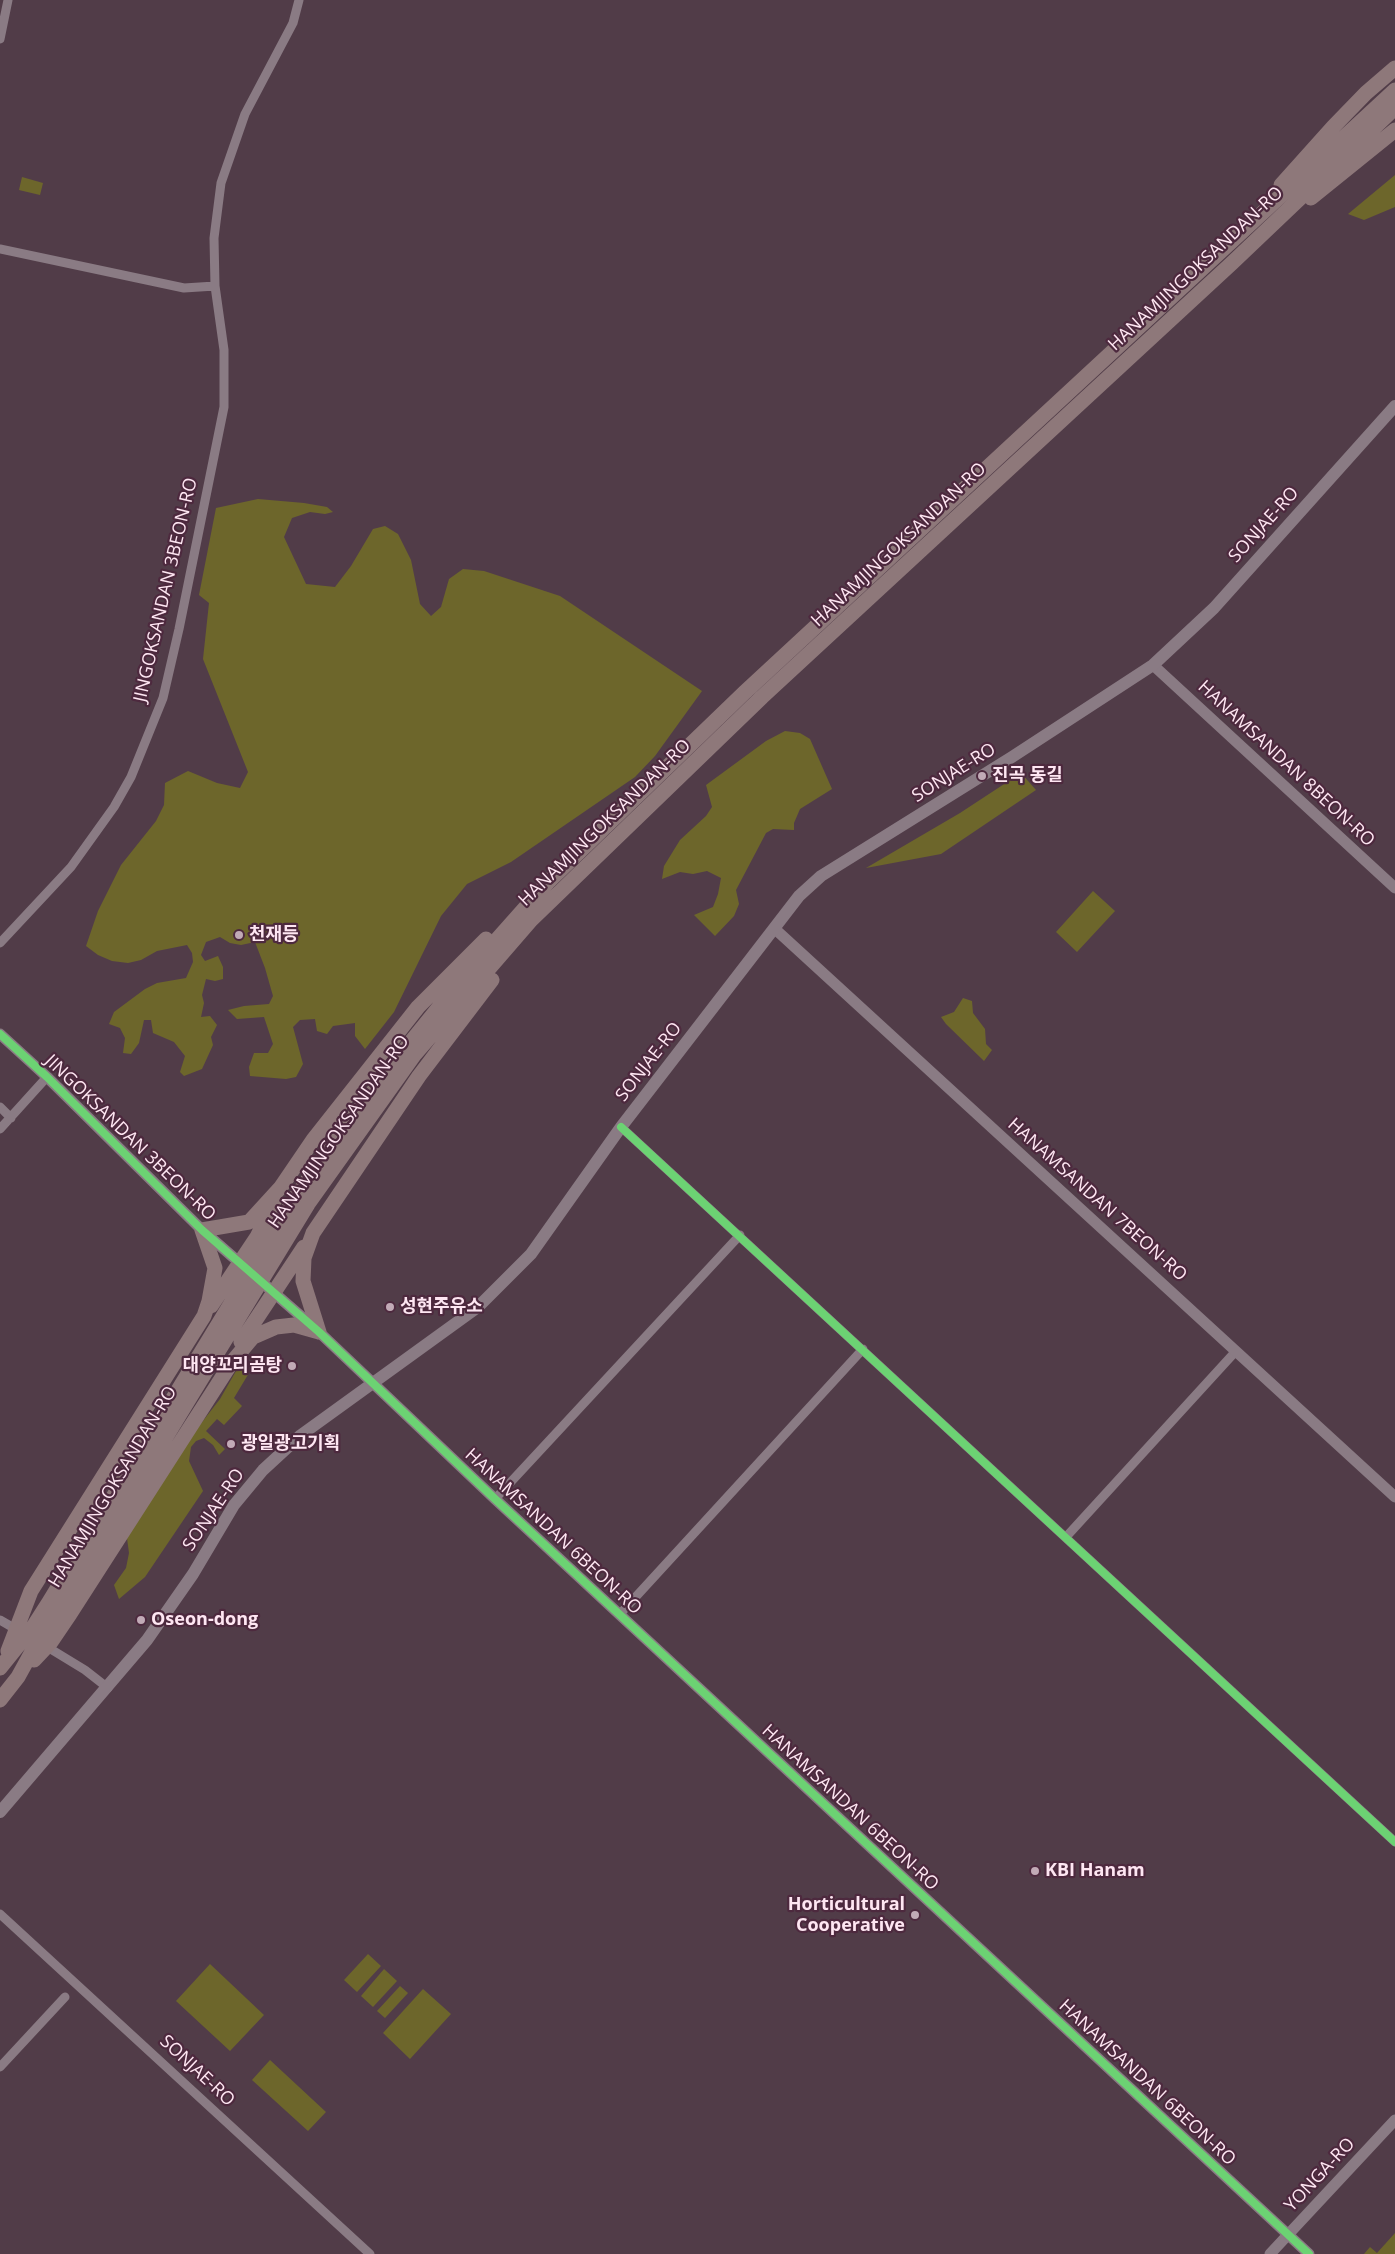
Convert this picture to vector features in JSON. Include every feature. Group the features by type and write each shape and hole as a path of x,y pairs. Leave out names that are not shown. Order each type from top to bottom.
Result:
{"highway":[{"path":"1228,257 1333,127 1366,93 1395,68"},
{"path":"1228,257 1395,90"},
{"name":"HANAMJINGOKSANDAN-RO","path":"0,1700 18,1676 40,1637 60,1608 218,1336 303,1199 339,1136 461,980 549,880 716,719 918,532 964,500 1228,257 1395,108"},
{"path":"1228,257 1395,130"},
{"name":"HANAMJINGOKSANDAN-RO","path":"303,1199 415,1054 531,920 762,697 931,541 964,500"},
{"path":"204,1316 210,1301 215,1268 202,1230 249,1222 281,1187 313,1140 418,1008 530,896 549,880"},
{"path":"232,1362 242,1339 419,1076 485,988 539,926 563,890"},
{"path":"1,1666 31,1591 204,1316 258,1237 281,1187"},
{"path":"312,1233 304,1258 303,1281 319,1332"},
{"path":"60,1608 232,1362 253,1337 276,1327 294,1325 319,1332"},
{"name":"HANAMJINGOKSANDAN-RO","path":"1,1666 33,1627 60,1608"}],"main road":[{"name":"SONJAE-RO","path":"0,1812 108,1688 146,1640 193,1574 234,1505 262,1470 301,1434 478,1307 531,1254 621,1127 799,896 822,876 1020,752 1153,665 1214,608 1395,406"}],"street":[{"path":"0,39 8,0"},
{"name":"JINGOKSANDAN 3BEON-RO","path":"0,943 71,867 114,807 135,768 162,698 179,628 224,407 224,350 215,286 216,213 226,164 245,114 294,23 300,0"},
{"path":"0,249 184,288 215,286"},
{"name":"HANAMSANDAN 8BEON-RO","path":"1153,665 1395,888"},
{"name":"HANAMSANDAN 7BEON-RO","path":"774,929 1395,1497"},
{"name":"JINGOKSANDAN 3BEON-RO","path":"0,1034 47,1077 202,1230 319,1332"},
{"path":"0,1129 47,1077"},
{"path":"0,1107 11,1118"},
{"path":"621,1127 1395,1842"},
{"path":"495,1499 740,1235"},
{"name":"HANAMSANDAN 6BEON-RO","path":"319,1332 371,1384 1309,2254"},
{"path":"620,1614 863,1349"},
{"path":"1066,1537 1236,1351"},
{"path":"0,1620 72,1662 108,1688"},
{"name":"SONJAE-RO","path":"0,1914 370,2254"},
{"path":"0,2067 65,1997"},
{"name":"YONGA-RO","path":"1270,2254 1395,2120"}],"shaded area":[{"path":"1395,175 1395,207 1364,220 1348,214"},
{"path":"22,177 43,183 40,195 19,190"},
{"path":"258,499 304,503 327,507 333,512 325,514 310,512 292,518 284,537 306,584 335,587 351,566 373,529 385,526 398,534 411,560 420,604 431,616 441,607 449,579 463,569 484,571 560,596 702,691 655,756 635,777 511,862 467,884 441,916 394,1012 365,1049 355,1036 355,1023 333,1026 327,1034 317,1031 315,1019 300,1020 293,1027 303,1064 296,1077 286,1079 250,1076 249,1067 254,1053 268,1053 273,1044 264,1017 237,1019 228,1010 244,1006 269,1004 273,996 265,968 255,942 241,945 230,943 220,937 206,942 201,955 205,961 218,956 223,967 223,979 215,981 206,979 202,995 204,1003 201,1017 210,1016 217,1025 211,1037 213,1045 202,1069 184,1076 180,1072 185,1056 174,1042 153,1033 151,1020 144,1020 139,1043 131,1054 123,1053 125,1038 120,1028 109,1024 114,1012 145,989 157,983 186,978 193,962 192,953 187,945 157,951 141,960 128,963 112,961 98,955 86,946 98,911 121,865 156,821 164,805 165,783 188,771 217,783 240,788 248,772 203,659 209,603 199,595 216,508"},
{"path":"785,731 800,733 810,739 832,789 800,809 794,823 794,830 773,829 766,833 736,890 739,904 734,916 715,936 694,915 713,907 721,878 707,871 693,874 680,872 662,879 664,866 680,840 706,816 712,807 706,785 766,741"},
{"path":"1021,773 1036,790 941,854 866,868 960,813"},
{"path":"1093,891 1115,911 1077,952 1056,932"},
{"path":"963,998 972,1001 973,1013 985,1029 986,1044 992,1050 984,1061 941,1017 954,1012"},
{"path":"248,1360 249,1373 234,1398 242,1406 224,1425 217,1419 206,1431 225,1449 219,1455 213,1445 204,1438 196,1441 191,1447 189,1461 203,1491 145,1577 119,1599 114,1585 126,1568 129,1553 127,1538 185,1444 220,1399 240,1364"},
{"path":"368,1954 381,1966 357,1992 344,1980"},
{"path":"210,1964 264,2015 230,2051 176,2001"},
{"path":"384,1969 397,1981 373,2007 361,1996"},
{"path":"400,1986 408,1993 385,2018 377,2011"},
{"path":"423,1989 451,2014 410,2059 383,2033"},
{"path":"270,2060 326,2112 308,2131 252,2080"},
{"path":"1395,2233 1395,2254 1364,2254 1370,2247 1377,2253"}],"cycle path":[{"path":"0,1034 47,1077 202,1230 319,1332 495,1499 1309,2254"},
{"path":"621,1127 1395,1842"}],"place":[{"name":"진곡 동길","path":"982,776"},
{"name":"천재등","path":"239,935"},
{"name":"성현주유소","path":"390,1307"},
{"name":"대양꼬리곰탕","path":"292,1366"},
{"name":"광일광고기획","path":"231,1444"},
{"name":"Oseon-dong","path":"141,1620"},
{"name":"KBI Hanam","path":"1035,1871"},
{"name":"Horticultural Cooperative","path":"915,1915"}]}
